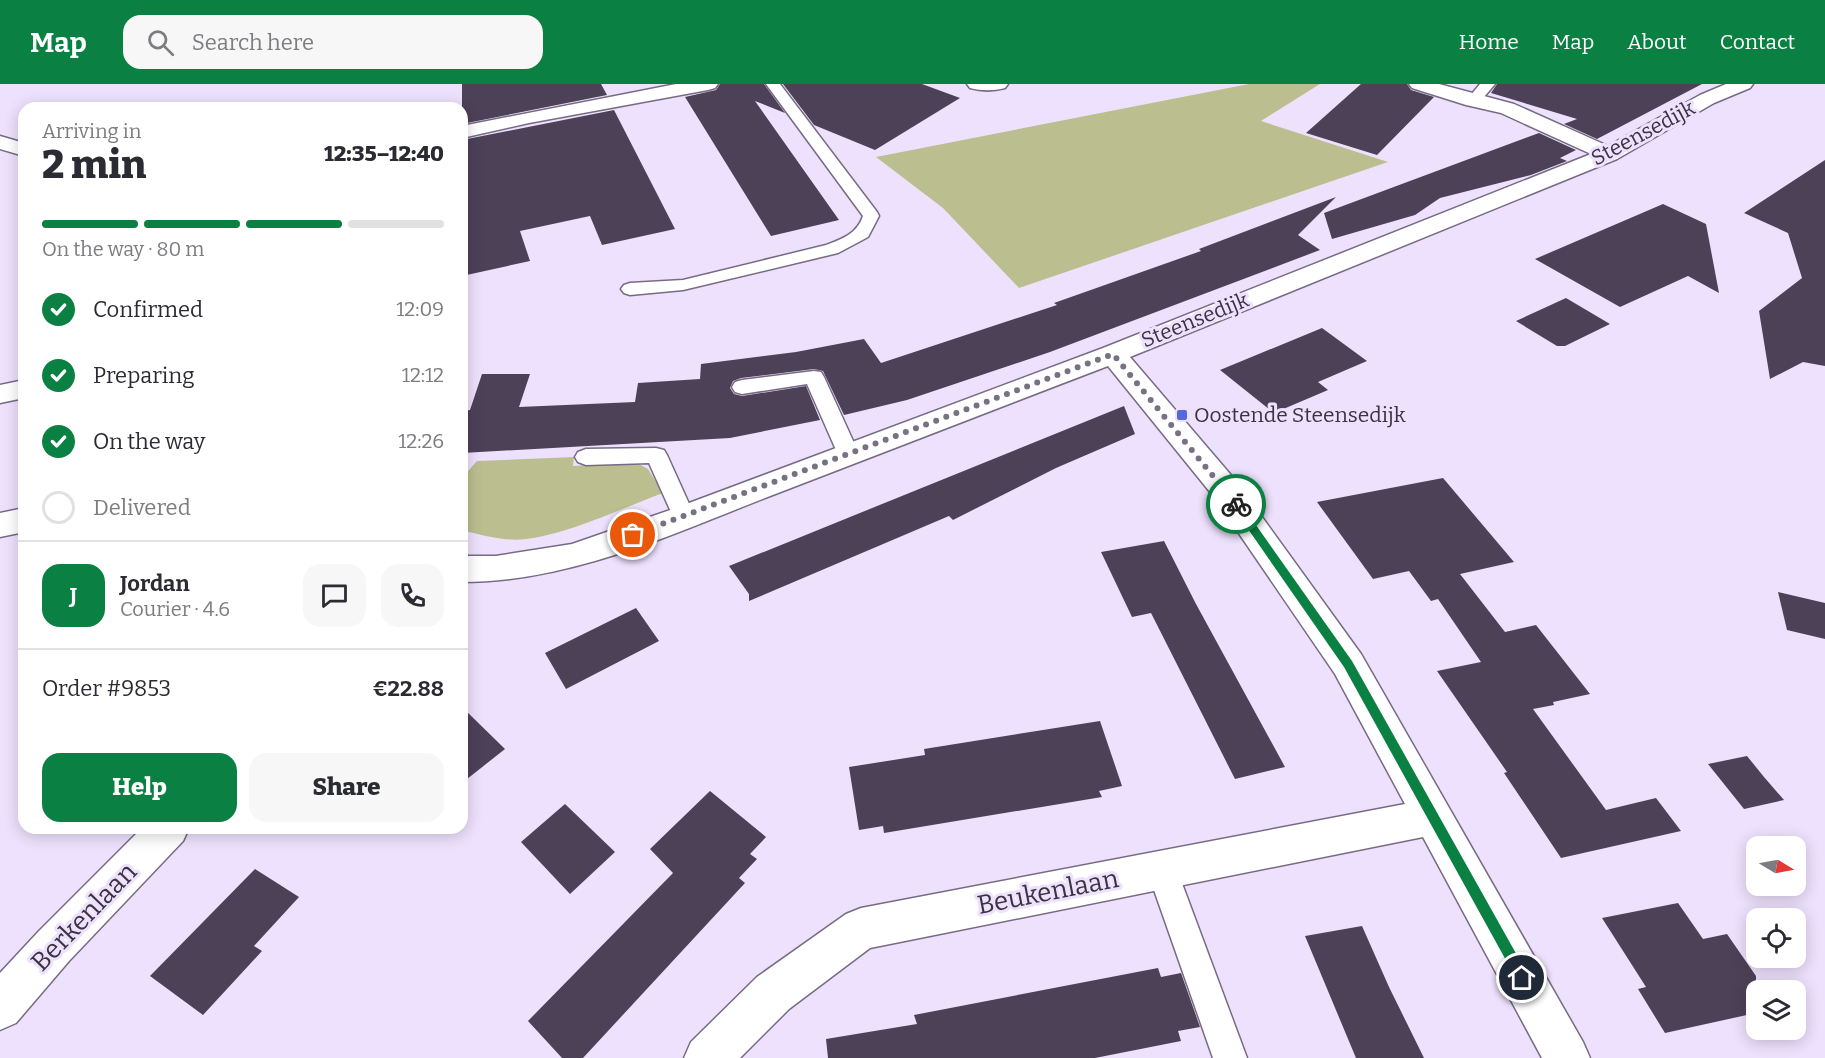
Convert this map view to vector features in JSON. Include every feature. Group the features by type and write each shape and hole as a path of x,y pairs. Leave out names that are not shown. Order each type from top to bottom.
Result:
{"street":[{"path":"468,131 708,84"},
{"path":"977,84 998,84"},
{"path":"1419,84 1473,101 1507,108 1609,154"},
{"name":"Steensedijk","path":"468,569 496,569 574,556 684,517 1113,354 1609,154 1707,99 1743,84"},
{"path":"0,142 18,148"},
{"path":"1113,354 1225,489 1348,664 1567,1058"},
{"path":"0,394 18,390"},
{"path":"0,525 18,521"},
{"name":"Beukenlaan","path":"707,1058 773,993 861,928 1433,817"},
{"name":"Berkenlaan","path":"0,1007 54,946 163,834"}],"lane":[{"path":"630,289 683,285 832,249 850,243 862,235 869,225 871,216 773,84"},
{"path":"1473,101 1488,84"},
{"path":"742,387 814,377 848,454"},
{"path":"586,457 656,455 684,517"},
{"path":"1161,870 1230,1058"}],"green space":[{"path":"1249,84 1320,84 1261,121 1388,162 1019,288 943,208 876,157"},
{"path":"574,457 573,466 635,462 648,469 663,493 560,532 511,540 485,536 468,532 468,471 477,461"}],"building":[{"path":"462,84 601,84 607,95 468,123 468,102 462,102"},
{"path":"720,84 764,84 785,113 755,101 839,220 771,236 685,97 716,90"},
{"path":"783,84 922,84 960,98 875,150 814,125"},
{"path":"1361,84 1407,84 1411,90 1434,97 1377,155 1306,133"},
{"path":"1497,84 1702,84 1597,139 1564,124 1577,119 1491,93"},
{"path":"614,110 675,229 602,245 590,216 520,231 530,261 468,275 468,139"},
{"path":"1539,133 1576,150 1560,158 1567,161 1531,175 1440,198 1415,215 1332,239 1324,213"},
{"path":"1825,160 1825,366 1803,362 1770,379 1759,311 1802,278 1788,233 1744,213"},
{"path":"1336,197 1298,235 1320,250 1050,352 907,400 844,415 823,371 814,369 741,378 733,381 730,388 734,394 742,396 806,386 820,420 730,438 468,453 468,410 482,374 530,374 519,407 635,402 638,383 700,379 701,364 796,352 864,339 881,363 1057,305 1054,303 1201,251 1199,249"},
{"path":"1663,204 1706,224 1719,293 1688,276 1620,307 1535,259"},
{"path":"1566,298 1610,324 1565,346 1557,346 1516,321"},
{"path":"1322,328 1367,361 1318,382 1328,390 1274,413 1220,370"},
{"path":"1124,406 1135,434 1056,468 953,520 949,516 749,601 749,594 729,566"},
{"path":"1443,478 1514,562 1460,574 1505,632 1536,625 1590,694 1533,709 1606,810 1656,798 1681,831 1561,858 1504,773 1507,772 1437,671 1481,662 1438,599 1431,601 1409,571 1373,579 1317,502"},
{"path":"1164,541 1285,767 1235,779 1151,613 1132,617 1101,552"},
{"path":"1778,592 1825,603 1825,639 1787,630"},
{"path":"636,608 659,641 566,689 545,653"},
{"path":"468,713 505,749 468,778"},
{"path":"1100,721 1122,786 1099,791 1102,797 884,833 883,826 859,830 849,767 925,755 924,749"},
{"path":"1747,756 1784,800 1744,809 1708,764"},
{"path":"710,791 766,837 750,854 757,859 739,878 745,883 583,1058 562,1058 528,1021 673,873 650,849"},
{"path":"565,804 615,852 570,894 521,842"},
{"path":"255,869 299,897 254,946 262,951 203,1015 150,976"},
{"path":"1678,903 1703,939 1727,934 1746,962 1746,968 1750,968 1756,976 1756,980 1746,980 1746,1015 1665,1033 1638,989 1646,987 1602,918"},
{"path":"1362,926 1424,1058 1356,1058 1305,936"},
{"path":"1158,968 1161,977 1181,973 1200,1027 1178,1031 1181,1041 1095,1058 828,1058 826,1039 917,1024 914,1015"}],"way so far":[{"path":"633,535 1113,354 1236,504"}],"place":[{"name":"Oostende Steensedijk","path":"1182,415"}],"route":[{"path":"1236,504 1348,664 1522,978"}]}
